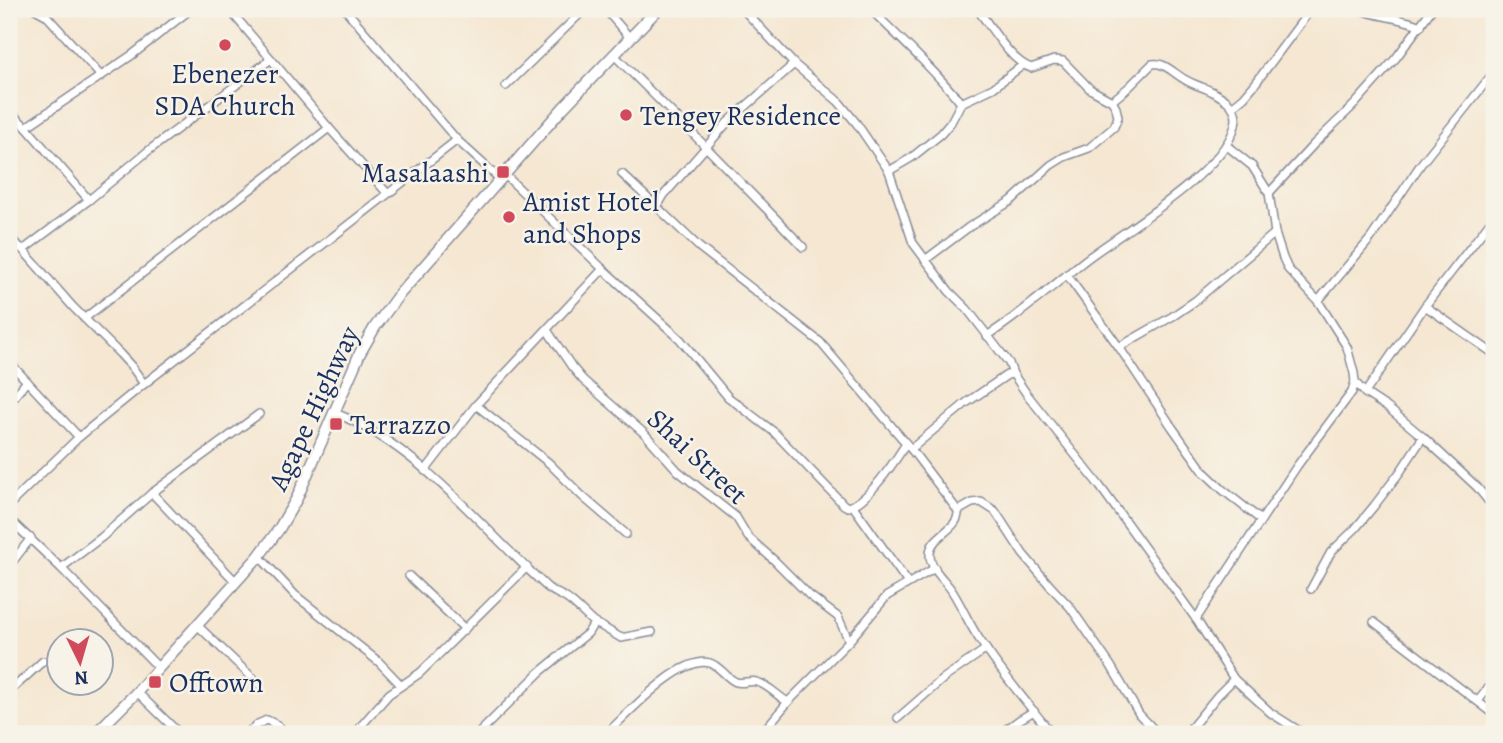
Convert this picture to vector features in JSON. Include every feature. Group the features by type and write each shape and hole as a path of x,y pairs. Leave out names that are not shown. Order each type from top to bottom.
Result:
{"street":[{"path":"35,9 46,15 100,75"},
{"path":"46,15 52,9"},
{"path":"26,127 132,55 191,9"},
{"path":"229,9 328,128 387,192"},
{"path":"345,9 457,140 503,178 541,204 603,270 680,339 728,397 774,432 844,505 848,507 859,503 909,447 966,403 1007,375 1013,374"},
{"path":"506,86 585,9"},
{"path":"605,9 630,38"},
{"name":"Agape Highway","path":"95,734 137,692 260,556 287,516 335,413 348,377 375,327 422,268 563,108 657,9"},
{"path":"743,9 794,64 839,102 858,124 889,171 913,243 1009,363 1013,374 1196,619 1234,679 1271,713 1304,734"},
{"path":"870,9 940,78 961,103"},
{"path":"925,260 969,227 1011,201 1051,166 1089,148 1114,127 1118,117 1112,101 1090,89 1063,61 1054,60 1031,68 1023,65 977,9"},
{"path":"1233,106 1249,90 1311,9"},
{"path":"1358,9 1420,26"},
{"path":"1269,193 1396,58 1432,9"},
{"path":"614,55 803,247"},
{"path":"23,250 148,151 271,59"},
{"path":"987,336 1007,324 1116,237 1186,188 1226,145 1235,125 1233,106 1211,91 1155,63 1112,101"},
{"path":"657,207 664,195 727,123 794,64"},
{"path":"889,171 911,158 941,134 961,103 993,88 1023,65"},
{"path":"1318,301 1371,238 1422,164 1494,72"},
{"path":"9,111 89,200"},
{"path":"85,318 328,128"},
{"path":"9,505 79,437 144,384 457,140"},
{"path":"1196,619 1297,466 1352,392 1354,382 1347,347 1318,301 1288,269 1283,258 1275,233 1269,193 1252,166 1226,145"},
{"path":"622,174 692,241 820,342 909,447 958,512 958,519 931,546 930,559 986,649 1052,734"},
{"path":"1364,393 1425,306 1494,218"},
{"path":"1119,347 1195,301 1275,233"},
{"path":"9,237 132,367 144,384"},
{"path":"425,471 476,405 603,270"},
{"path":"1067,275 1204,472 1261,520"},
{"path":"1425,306 1494,354"},
{"name":"Shai Street","path":"547,330 583,380 645,434 678,471 736,517 748,537 809,595 838,617 849,641"},
{"path":"9,362 79,437"},
{"path":"9,403 27,381"},
{"path":"1354,382 1364,393 1388,408 1423,437 1477,486 1494,506"},
{"path":"476,405 549,463 626,534"},
{"path":"335,413 384,438 425,471 550,589 568,599 594,623 621,638 652,632"},
{"path":"61,568 102,537 152,493 259,414"},
{"path":"1311,589 1331,552 1374,506 1401,472 1423,437"},
{"path":"152,493 236,582"},
{"path":"958,512 972,503 981,502 995,511 1023,554 1070,607 1111,666 1139,713 1158,734"},
{"path":"853,506 908,583"},
{"path":"9,519 159,668"},
{"path":"9,566 31,538"},
{"path":"260,556 295,595 379,662 401,685"},
{"path":"354,734 389,694 420,673 527,567"},
{"path":"761,734 788,702 849,641 887,596 935,568"},
{"path":"409,576 465,629"},
{"path":"1374,622 1494,714"},
{"path":"481,733 540,672 588,632 594,623"},
{"path":"197,625 260,684"},
{"path":"898,718 944,678 986,649"},
{"path":"9,692 43,661"},
{"path":"606,734 665,679 698,663 713,664 735,681 764,684 788,702"},
{"path":"1186,734 1234,679"},
{"path":"1478,701 1494,681"},
{"path":"137,692 180,734"},
{"path":"1000,734 1034,711"},
{"path":"246,734 267,720 288,734"}],"place":[{"name":"Ebenezer SDA Church","path":"225,45"},
{"name":"Tengey Residence","path":"626,115"},
{"name":"Masalaashi","path":"503,172"},
{"name":"Amist Hotel and Shops","path":"509,217"},
{"name":"Tarrazzo","path":"336,424"},
{"name":"Offtown","path":"155,682"}]}
